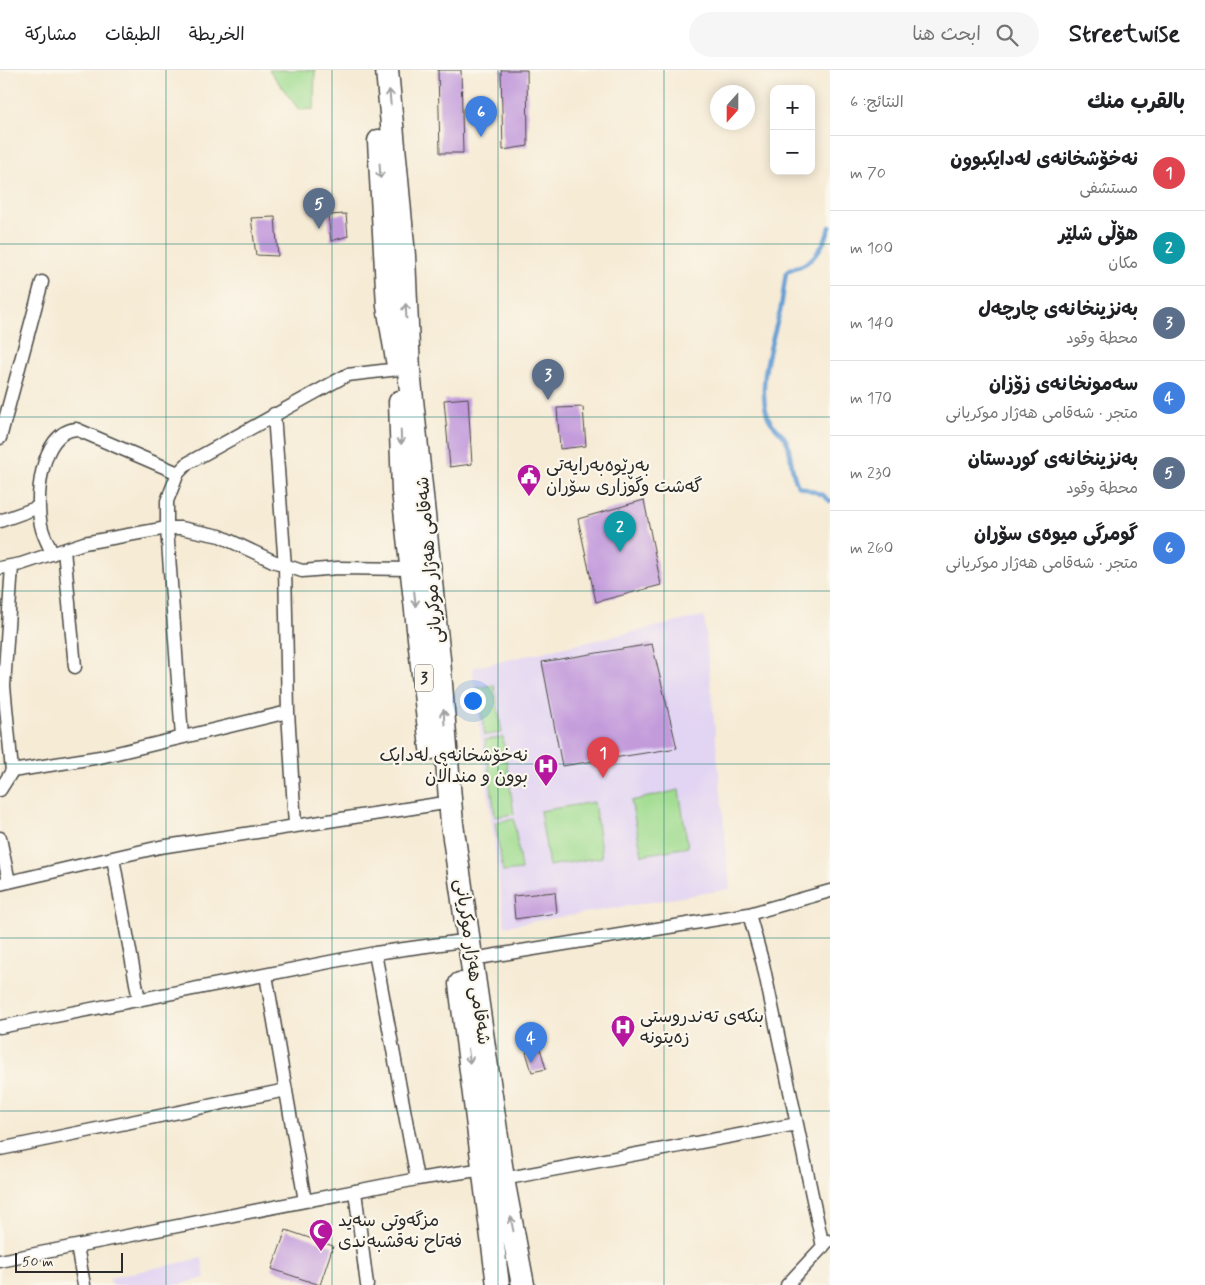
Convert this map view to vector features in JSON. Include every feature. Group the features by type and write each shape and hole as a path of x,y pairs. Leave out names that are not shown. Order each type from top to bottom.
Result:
{"highway":[{"name":"شەقامی ھەژار موکریانی","path":"377,70 388,306 399,369 403,490 438,804 455,942 494,1174 522,1279"},
{"name":"شەقامی ھەژار موکریانی","path":"377,70 404,256 410,371 438,640 452,824 472,959 494,1174 497,1281"},
{"path":"497,1281 522,1279"}],"street":[{"path":"0,438 42,282"},
{"path":"182,737 167,528 167,501 178,473 188,463 347,375 399,369"},
{"path":"274,414 285,567 288,712 295,825"},
{"path":"75,667 58,552 42,528 38,507 40,478 52,445 60,435 69,430 76,429 178,473"},
{"path":"0,521 38,507"},
{"path":"0,790 12,771 4,686 6,567 84,543 167,528 181,528 220,536 285,567 302,571 338,568 411,569"},
{"path":"12,771 100,757 288,712"},
{"path":"0,838 5,883 160,847 438,804"},
{"path":"114,858 139,1000"},
{"path":"472,959 748,914 830,891"},
{"path":"748,914 763,964 797,1124 826,1243 787,1285"},
{"path":"0,1027 375,953 455,942"},
{"path":"375,953 417,1179"},
{"path":"266,974 305,1201"},
{"path":"0,1149 286,1090"},
{"path":"0,1261 417,1179 494,1174 797,1124"},
{"path":"355,1191 367,1285"},
{"path":"77,1246 84,1285"}],"shaded area":[{"path":"704,616 730,889 505,926 472,668"},
{"path":"202,1258 205,1278 176,1285 111,1285 110,1278"}],"green space":[{"path":"269,70 315,70 314,109 299,110"},
{"path":"494,685 502,733 485,735 477,688"},
{"path":"503,737 514,814 495,817 485,740"},
{"path":"679,790 688,847 642,855 631,801"},
{"path":"594,802 602,857 549,866 540,811"},
{"path":"514,819 521,870 503,872 495,822"}],"building":[{"path":"438,70 461,70 463,153 440,153"},
{"path":"501,70 527,70 528,146 503,150"},
{"path":"346,214 348,236 331,241 328,215"},
{"path":"275,217 278,256 256,255 251,218"},
{"path":"468,398 472,464 450,467 444,400"},
{"path":"583,407 586,446 560,449 557,408"},
{"path":"644,500 661,585 596,602 578,519"},
{"path":"652,644 677,748 562,766 542,662"},
{"path":"555,892 557,913 515,919 513,896"},
{"path":"540,1048 546,1069 532,1072 526,1052"},
{"path":"286,1230 333,1246 320,1285 272,1269"}],"waterway":[{"path":"830,227 823,244 815,255 806,263 786,273 781,307 767,362 764,390 768,417 786,441 798,486 823,495 830,501"}],"place":[{"name":"گومرگی میوەی سۆران","path":"481,137"},
{"name":"بەنزینخانەی كوردستان","path":"319,229"},
{"name":"بەنزینخانەی چارچەل","path":"548,400"},
{"name":"بەڕێوەبەرایەتی گەشت وگوزاری سۆران","path":"529,497"},
{"name":"هۆڵی شلێر","path":"620,552"},
{"name":"نەخۆشخانەی لەدایکبوون","path":"603,778"},
{"name":"نەخۆشخانەی لەدایک بوون و منداڵان","path":"546,787"},
{"name":"بنکەی تەندروستی زەیتونە","path":"623,1048"},
{"name":"سەمونخانەی زۆزان","path":"531,1063"},
{"name":"مزگەوتی سەید فەتاح نەقشبەندی","path":"321,1252"}]}
